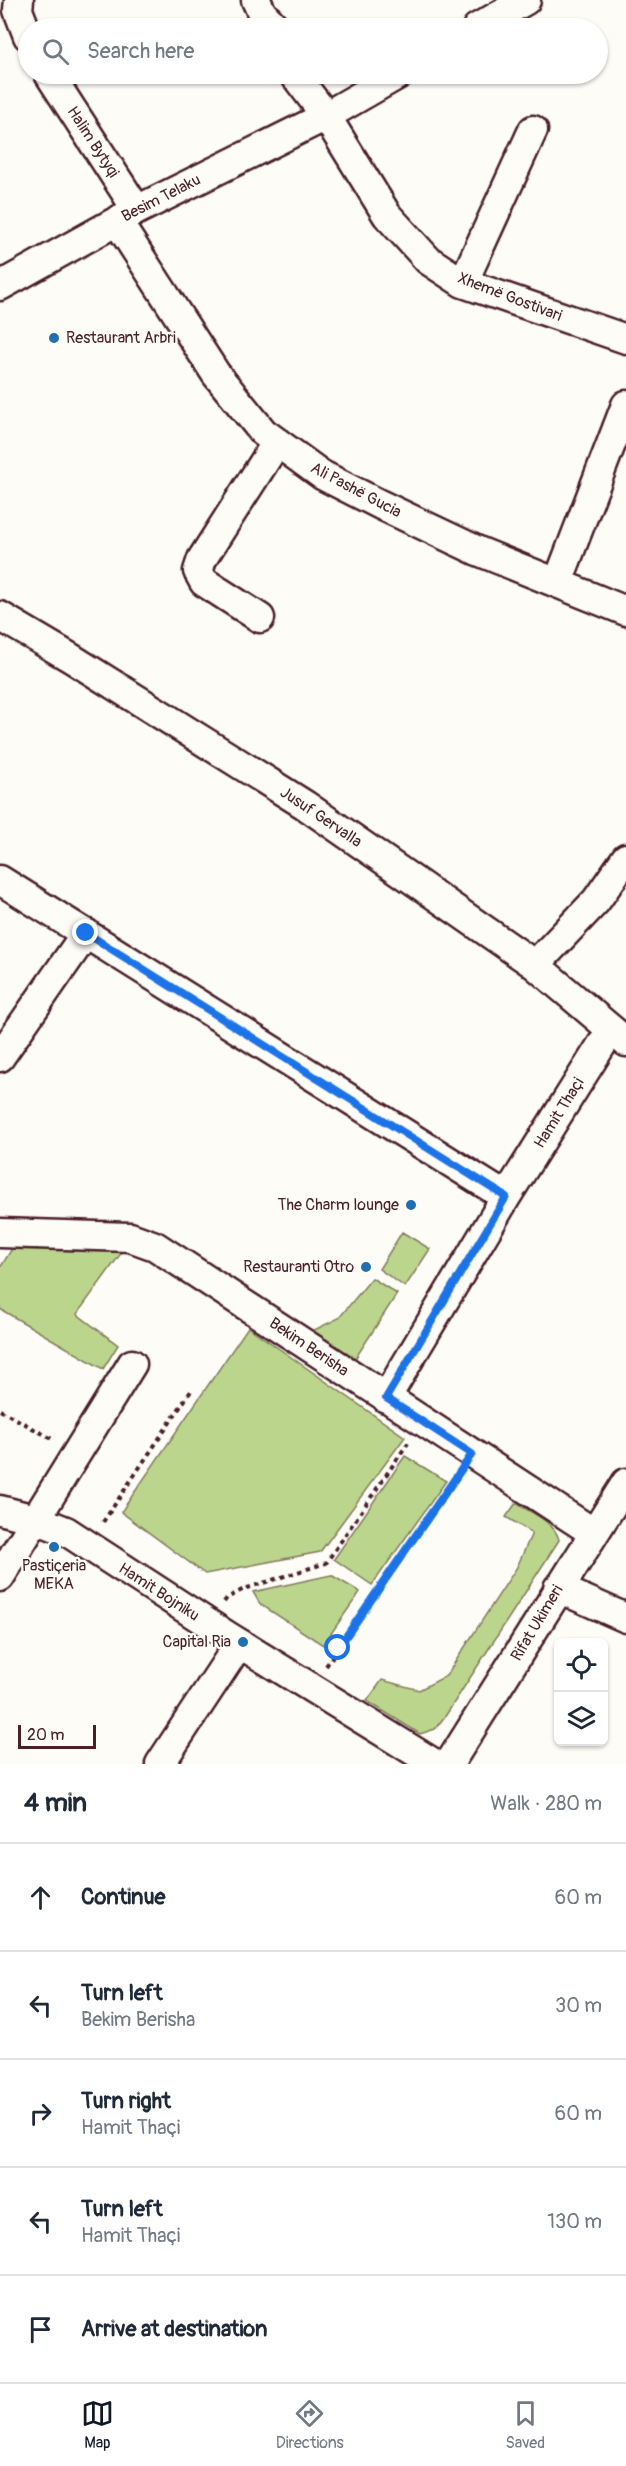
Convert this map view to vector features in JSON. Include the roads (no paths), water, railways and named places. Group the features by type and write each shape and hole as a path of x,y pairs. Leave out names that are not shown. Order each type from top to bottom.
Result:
{"street":[{"path":"256,0 267,18"},
{"path":"277,0 277,18"},
{"path":"494,18 526,0"},
{"name":"Halim Bytyqi","path":"54,84 127,216"},
{"path":"302,84 326,116"},
{"name":"Besim Telaku","path":"0,286 127,216 326,116 382,84"},
{"name":"Xhemë Gostivari","path":"326,116 387,215 428,260 463,283 626,339"},
{"path":"463,283 533,130"},
{"name":"Ali Pashë Gucia","path":"127,216 216,375 263,432 322,475 381,506 478,551 626,611"},
{"path":"558,582 626,405"},
{"path":"260,618 204,582 198,571 202,559 277,442"},
{"name":"Jusuf Gervalla","path":"0,616 305,805 535,965 619,1036"},
{"path":"535,965 596,901 626,858"},
{"path":"0,880 506,1197"},
{"path":"0,1057 86,933"},
{"name":"Hamit Thaçi","path":"386,1398 506,1197 619,1036"},
{"name":"Bekim Berisha","path":"0,1233 130,1237 156,1246 594,1533"},
{"path":"0,1577 38,1520 132,1364"},
{"name":"Rifat Ukimeri","path":"450,1764 558,1588 626,1483"},
{"name":"Hamit Bojniku","path":"0,1510 38,1520 66,1531 239,1644 435,1764"},
{"path":"558,1588 626,1618"},
{"path":"160,1764 239,1644"}],"place":[{"name":"Restaurant Arbri","path":"54,338"},
{"name":"The Charm lounge","path":"411,1205"},
{"name":"Restauranti Otro","path":"366,1267"},
{"name":"Pastiçeria MEKA","path":"54,1547"},
{"name":"Capital Ria","path":"243,1642"}]}
